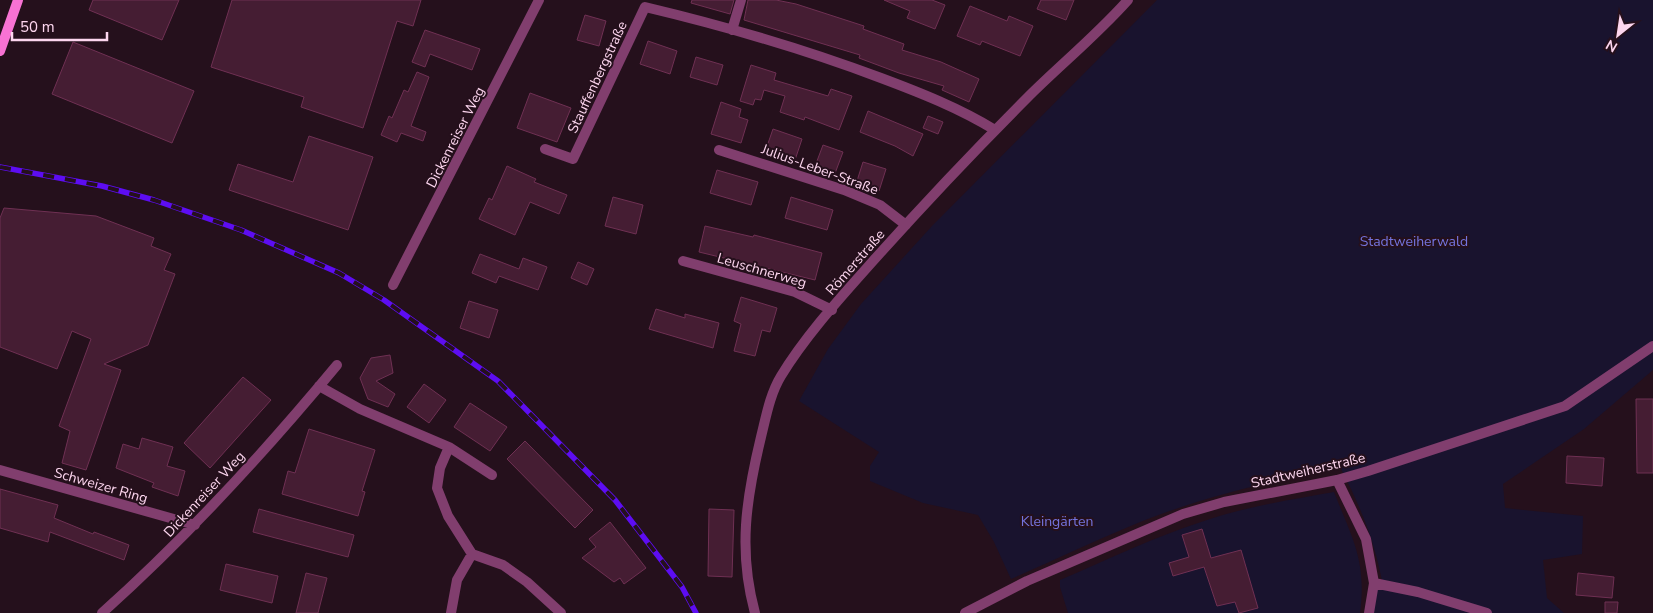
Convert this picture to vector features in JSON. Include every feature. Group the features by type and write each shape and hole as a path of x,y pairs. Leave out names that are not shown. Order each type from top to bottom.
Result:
{"main road":[{"path":"0,51 18,0"}],"street":[{"name":"Dickenreiser Weg","path":"393,285 539,0"},
{"path":"732,30 741,0"},
{"name":"Römerstraße","path":"755,613 746,570 745,521 750,486 767,412 781,376 832,310 906,225 995,130 1124,1"},
{"name":"Stauffenbergstraße","path":"546,149 573,159 646,4 855,68 953,106 995,130"},
{"name":"Julius-Leber-Straße","path":"720,150 844,190 880,205 906,225"},
{"name":"Leuschnerweg","path":"683,261 795,292 832,310"},
{"name":"Stadtweiherstraße","path":"964,613 1027,581 1183,514 1224,502 1337,480 1565,406 1653,346"},
{"name":"Dickenreiser Weg","path":"102,613 195,525 337,365"},
{"path":"319,386 360,409 449,447 492,475"},
{"path":"449,447 440,468 437,488 448,516 472,554 503,565 527,582 561,613"},
{"name":"Schweizer Ring","path":"0,470 195,525"},
{"path":"1337,480 1366,539 1374,584 1369,613"},
{"path":"451,613 457,580 472,554"},
{"path":"1374,584 1418,592 1487,613"}],"green space":[{"name":"Stadtweiherwald","path":"1157,0 1653,0 1653,370 1584,429 1503,484 1505,508 1583,516 1582,554 1543,560 1547,598 1564,613 1369,613 1374,583 1383,585 1376,554 1366,526 1341,469 1263,484 1182,507 1118,531 1011,579 994,542 978,515 923,503 870,481 870,466 879,452 799,401 828,349 861,304 932,226"},
{"path":"1334,492 1352,537 1360,564 1362,595 1360,613 1068,613 1060,587 1060,580 1165,535 1217,517 1267,504"}],"building":[{"path":"93,0 179,0 162,40 89,10"},
{"path":"232,0 421,0 413,26 397,21 363,128 301,107 304,97 211,67"},
{"path":"692,0 734,0 730,14 691,3"},
{"path":"748,0 776,0 796,4 864,26 863,29 904,44 902,50 941,62 979,79 969,102 942,90 944,86 899,73 859,58 860,55 744,20"},
{"path":"884,0 932,0 945,5 935,29 907,18 910,11"},
{"path":"1041,0 1074,0 1066,20 1037,9"},
{"path":"970,6 1007,21 1009,16 1033,26 1020,56 982,41 980,45 957,36"},
{"path":"585,15 606,21 599,46 577,40"},
{"path":"425,30 480,49 472,70 430,54 425,67 412,62"},
{"path":"648,41 677,51 670,74 640,64"},
{"path":"73,42 194,91 172,143 52,94"},
{"path":"696,57 723,65 717,85 690,77"},
{"path":"751,65 776,73 774,80 828,96 831,89 852,96 839,130 805,117 804,120 780,112 785,96 764,90 761,100 755,99 753,105 740,101"},
{"path":"417,72 429,77 411,126 426,132 423,141 401,133 397,142 381,135 389,116 392,118 404,90 408,92"},
{"path":"530,93 571,108 557,142 517,128"},
{"path":"721,102 741,109 739,117 748,120 741,143 711,134"},
{"path":"868,111 923,134 913,156 895,146 860,132"},
{"path":"928,116 943,122 938,134 923,128"},
{"path":"773,129 802,139 794,163 765,152"},
{"path":"309,136 373,157 348,230 229,190 238,164 293,182"},
{"path":"823,145 843,152 834,176 814,169"},
{"path":"863,162 886,169 879,191 856,184"},
{"path":"507,166 536,179 534,182 567,195 559,214 530,202 515,235 479,219 489,198 492,200"},
{"path":"717,170 758,182 751,205 710,193"},
{"path":"613,197 643,205 636,234 605,226"},
{"path":"791,197 833,210 827,230 785,218"},
{"path":"4,208 96,216 154,238 151,246 171,254 164,270 175,274 148,345 104,364 121,370 86,470 62,463 70,431 59,426 91,339 72,331 57,369 0,347 0,218"},
{"path":"705,226 753,237 754,235 822,253 815,280 699,252"},
{"path":"480,254 519,269 523,258 547,267 538,290 499,276 496,283 472,273"},
{"path":"578,262 594,269 587,285 571,278"},
{"path":"741,297 777,308 770,332 762,330 755,356 734,351 741,324 734,321"},
{"path":"469,301 498,310 489,338 460,328"},
{"path":"656,309 685,318 685,314 719,323 713,348 649,329"},
{"path":"390,355 393,373 376,381 395,394 388,407 368,399 360,378 371,358"},
{"path":"243,377 271,400 210,468 184,443"},
{"path":"424,384 446,400 429,423 407,407"},
{"path":"1636,399 1653,399 1653,473 1637,473"},
{"path":"470,403 507,427 490,451 454,427"},
{"path":"309,429 375,450 362,491 365,492 358,516 282,494 288,471 295,473"},
{"path":"142,438 173,447 167,466 185,471 178,496 152,487 154,483 116,468 123,444 139,449"},
{"path":"525,441 593,510 575,528 507,459"},
{"path":"1567,456 1604,458 1602,486 1566,483"},
{"path":"0,489 58,505 54,518 93,534 94,532 129,545 124,560 50,532 48,542 0,528"},
{"path":"259,509 354,535 348,557 253,532"},
{"path":"709,509 734,510 732,577 708,576"},
{"path":"610,522 646,568 624,584 620,578 614,582 582,558 596,547 589,539"},
{"path":"1202,529 1211,558 1241,550 1258,608 1239,613 1235,602 1217,606 1204,567 1173,576 1169,563 1189,557 1182,535"},
{"path":"226,564 278,576 272,603 220,590"},
{"path":"306,573 327,578 318,613 296,613"},
{"path":"1578,573 1614,577 1612,598 1576,595"},
{"path":"1605,602 1618,602 1617,613 1605,613"}],"railway":[{"path":"0,167 102,186 154,200 241,230 339,273 384,300 498,381 615,500 682,587 696,613"}],"park label":[{"name":"Kleingärten","path":"1057,521"}]}
